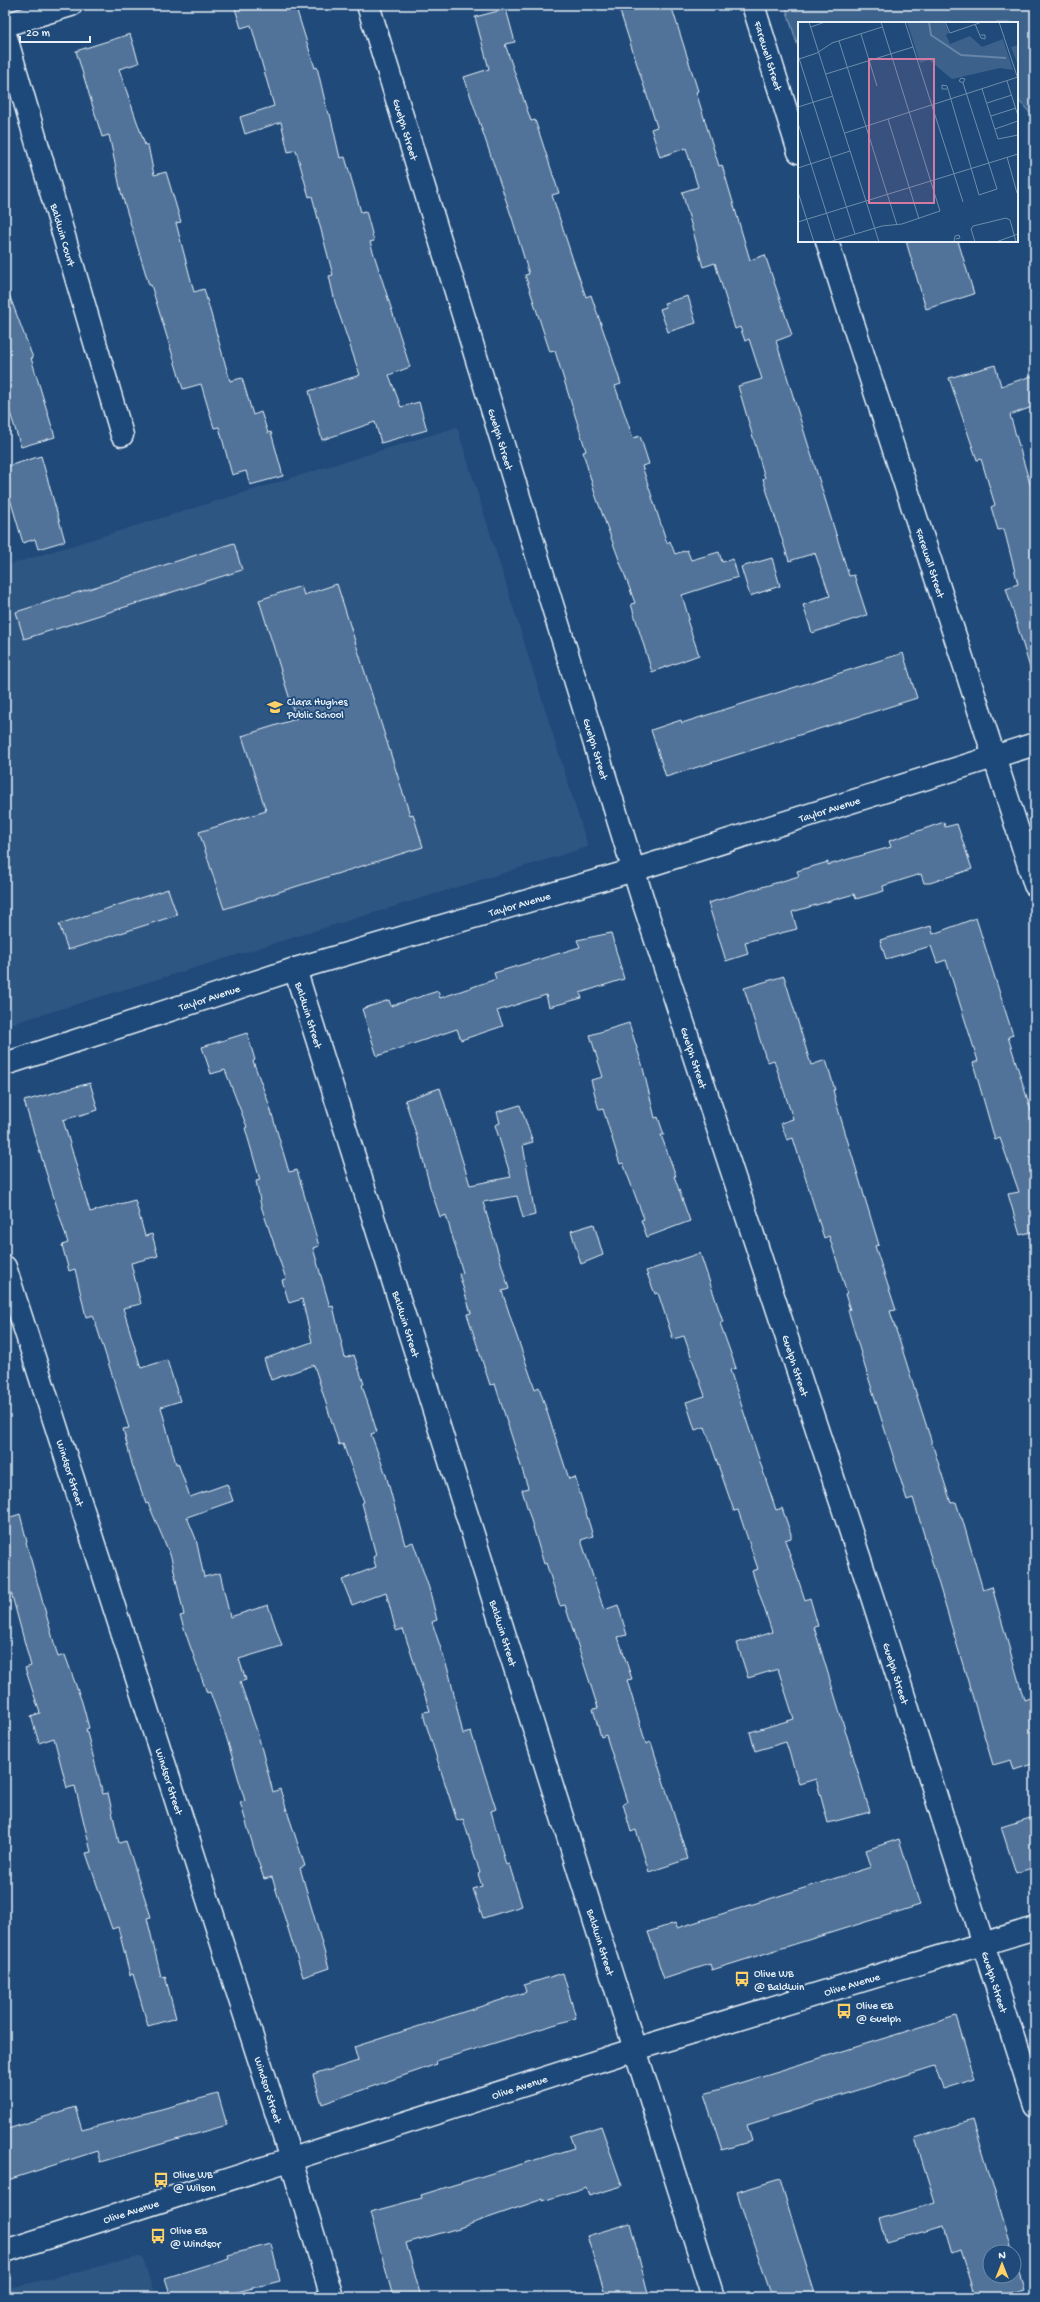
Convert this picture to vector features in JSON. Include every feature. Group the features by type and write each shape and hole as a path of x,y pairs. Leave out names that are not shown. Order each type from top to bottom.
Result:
{"street":[{"path":"5,25 70,5"},
{"name":"Guelph Street","path":"368,5 634,870 984,1943 1035,2106"},
{"name":"Farewell Street","path":"753,5 798,149"},
{"name":"Baldwin Court","path":"5,34 122,435"},
{"name":"Farewell Street","path":"827,242 874,393 995,757 1035,885"},
{"name":"Taylor Avenue","path":"5,1064 296,969 634,870 1035,744"},
{"name":"Baldwin Street","path":"296,969 713,2297"},
{"name":"Windsor Street","path":"5,1267 291,2160 332,2297"},
{"name":"Olive Avenue","path":"5,2251 636,2049 1035,1928"}],"shaded area":[{"path":"785,5 1035,5 1035,118 1018,100 1018,22 798,22 798,47"},
{"name":"Clara Hughes Public School","path":"457,427 588,847 5,1026 5,566"},
{"path":"142,2256 155,2297 5,2297 5,2289"}],"building":[{"path":"234,5 300,5 300,10 297,11 315,68 317,67 340,158 345,157 361,212 366,211 374,241 370,242 410,367 389,375 401,407 419,402 427,430 381,443 375,422 322,440 309,391 360,375 335,302 329,276 333,275 312,196 309,197 296,150 288,152 281,122 245,134 240,117 274,106 251,25 241,28"},
{"path":"618,5 671,5 698,91 696,92 719,166 722,165 750,260 765,255 792,335 776,341 849,576 854,575 867,615 812,633 803,605 830,596 815,553 789,561 763,479 765,478 738,386 762,379 749,339 745,341 740,327 735,329 715,263 703,267 682,192 698,187 686,148 660,157 651,129 657,127"},
{"path":"506,9 515,42 505,44 531,121 535,120 559,193 552,195 573,260 586,297 591,295 621,384 615,386 633,438 640,436 649,464 642,466 667,543 670,541 675,554 687,550 691,560 719,552 722,562 733,559 738,577 682,595 689,619 687,620 699,655 652,672 631,604 635,603 595,494 583,452 586,451 555,351 550,352 525,275 529,274 512,218 464,77 489,69 475,17"},
{"path":"130,34 139,63 119,69 145,145 148,145 154,175 166,172 181,222 176,223 194,292 204,289 230,381 242,378 253,415 261,412 268,433 271,432 283,476 250,485 246,471 232,475 219,427 214,428 201,384 183,389 151,285 149,285 121,192 109,135 102,137 76,51"},
{"path":"906,242 958,242 974,294 926,309"},
{"path":"7,289 33,358 31,358 55,437 21,447 5,397 5,290"},
{"path":"688,296 696,323 668,332 660,309 666,307 664,303"},
{"path":"995,365 1001,386 1035,375 1035,406 1010,415 1035,501 1035,667 1030,668 1006,588 1018,584 1004,529 998,530 991,507 995,505 981,459 977,460 949,378"},
{"path":"41,456 65,541 38,549 35,539 23,543 5,482 5,467"},
{"path":"234,543 242,570 24,639 16,612"},
{"path":"772,558 780,586 750,596 741,567"},
{"path":"337,584 410,815 413,814 423,847 224,909 199,832 266,811 242,736 296,719 259,600 301,586 304,595"},
{"path":"903,653 917,698 666,777 651,730 681,720 682,723"},
{"path":"944,822 945,827 957,824 972,869 930,883 924,883 921,874 883,886 884,891 856,899 854,894 792,912 797,929 745,942 748,954 726,961 708,903 799,876 797,871 828,862 828,865 891,847 889,841"},
{"path":"168,889 177,915 68,950 59,924"},
{"path":"976,918 1013,1035 1008,1037 1035,1123 1035,1231 1020,1235 1008,1194 1019,1192 1000,1138 995,1140 973,1063 978,1061 946,960 937,963 931,946 886,959 880,940 931,926 933,934"},
{"path":"611,933 624,979 580,993 582,998 549,1007 546,995 497,1011 503,1026 461,1040 457,1029 377,1056 362,1009 389,1000 391,1006 438,991 440,998 496,979 494,973 580,947 577,940"},
{"path":"784,976 811,1065 826,1060 835,1090 833,1090 836,1102 879,1245 875,1246 896,1310 890,1311 951,1503 956,1502 962,1518 983,1590 992,1587 1024,1700 1035,1696 1035,1763 1014,1770 1011,1760 993,1765 913,1498 907,1500 865,1367 848,1310 850,1310 845,1294 847,1293 829,1236 824,1238 793,1138 787,1140 781,1123 793,1119 774,1060 768,1062 765,1056 744,988"},
{"path":"629,1023 642,1064 655,1118 658,1117 664,1135 661,1135 690,1221 647,1237 641,1220 644,1219 623,1163 620,1164 603,1109 599,1110 591,1080 603,1077 590,1035"},
{"path":"247,1033 255,1060 253,1061 269,1104 289,1172 297,1170 319,1246 313,1248 330,1307 333,1306 345,1358 354,1355 364,1384 362,1385 377,1432 371,1434 386,1475 405,1545 413,1542 429,1588 437,1620 432,1622 449,1673 463,1734 471,1732 496,1809 491,1811 506,1865 509,1864 522,1906 483,1918 473,1889 482,1886 478,1874 480,1873 463,1819 457,1821 425,1721 423,1712 430,1711 403,1629 396,1631 386,1592 352,1605 342,1580 376,1567 373,1557 376,1555 362,1503 364,1502 343,1444 339,1445 314,1365 271,1380 264,1359 312,1342 302,1299 289,1303 282,1280 286,1279 261,1206 256,1181 260,1180 245,1128 247,1127 225,1070 211,1074 202,1047"},
{"path":"90,1083 98,1110 63,1120 90,1212 135,1200 145,1236 152,1234 158,1256 131,1263 141,1304 123,1308 141,1368 167,1360 180,1401 161,1407 176,1464 178,1463 190,1497 227,1484 233,1501 187,1517 196,1539 204,1577 220,1573 230,1617 268,1605 282,1646 239,1659 246,1680 240,1682 257,1731 273,1792 280,1789 305,1866 300,1868 329,1968 303,1977 272,1877 264,1879 240,1802 245,1801 226,1736 210,1692 207,1693 180,1616 184,1615 171,1557 148,1503 146,1504 132,1464 123,1429 129,1428 93,1315 86,1317 75,1269 69,1271 62,1245 68,1243 24,1101"},
{"path":"440,1088 470,1185 511,1177 495,1125 500,1123 497,1112 520,1105 533,1142 523,1145 535,1215 523,1218 517,1196 483,1202 509,1289 502,1291 514,1328 535,1389 539,1387 569,1479 575,1477 593,1536 581,1540 604,1610 618,1605 627,1635 618,1637 632,1679 627,1680 646,1744 651,1742 688,1859 649,1872 636,1830 631,1832 623,1804 627,1802 606,1735 601,1737 593,1709 598,1708 565,1605 560,1606 546,1563 544,1564 522,1490 528,1488 495,1384 490,1385 467,1314 471,1313 459,1274 463,1273 446,1215 440,1217 405,1100"},
{"path":"594,1224 603,1255 581,1264 571,1231"},
{"path":"700,1253 723,1322 720,1323 736,1368 730,1370 776,1510 782,1508 791,1534 791,1538 785,1540 805,1600 810,1598 818,1626 814,1627 870,1812 828,1823 816,1779 799,1784 786,1742 755,1751 750,1732 794,1719 778,1669 748,1678 737,1643 772,1632 752,1571 758,1569 738,1510 734,1511 705,1427 695,1430 686,1402 705,1396 684,1336 673,1339 658,1293 655,1294 646,1271"},
{"path":"20,1514 26,1542 58,1657 65,1655 82,1702 89,1728 86,1729 103,1794 108,1793 119,1843 126,1841 151,1917 147,1918 161,1977 165,1976 176,2018 148,2026 133,1974 130,1975 118,1927 112,1929 86,1853 91,1852 75,1786 67,1788 54,1738 39,1743 31,1716 40,1713 25,1668 31,1666 11,1592 5,1594 5,1519"},
{"path":"1030,1818 1035,1835 1035,1867 1016,1873 1001,1827"},
{"path":"899,1839 920,1905 712,1970 710,1964 664,1979 648,1932 675,1923 677,1928 871,1867 866,1850"},
{"path":"563,1973 576,2018 436,2061 437,2064 322,2104 313,2075 358,2061 354,2047 526,1992 524,1985"},
{"path":"956,2016 975,2079 943,2089 935,2066 747,2125 752,2141 722,2150 704,2094"},
{"path":"218,2094 227,2125 100,2162 97,2151 5,2181 5,2130 75,2107 82,2130"},
{"path":"973,2120 1011,2244 982,2244 982,2284 1022,2284 1022,2281 1024,2288 993,2297 975,2297 960,2250 952,2253 944,2226 886,2242 880,2219 935,2203 915,2138"},
{"path":"601,2126 622,2186 589,2196 586,2187 543,2201 543,2199 459,2228 406,2243 421,2297 393,2297 370,2212 422,2198 421,2195 574,2148 570,2136"},
{"path":"780,2179 816,2297 772,2297 737,2192"},
{"path":"630,2223 649,2297 606,2297 587,2236"},
{"path":"271,2244 280,2281 218,2297 171,2297 165,2278 229,2258 228,2255"}],"place":[{"name":"Clara Hughes Public School","path":"275,707"},
{"name":"Olive WB @ Baldwin","path":"742,1979"},
{"name":"Olive EB @ Guelph","path":"844,2011"},
{"name":"Olive WB @ Wilson","path":"161,2180"},
{"name":"Olive EB @ Windsor","path":"158,2236"}]}
